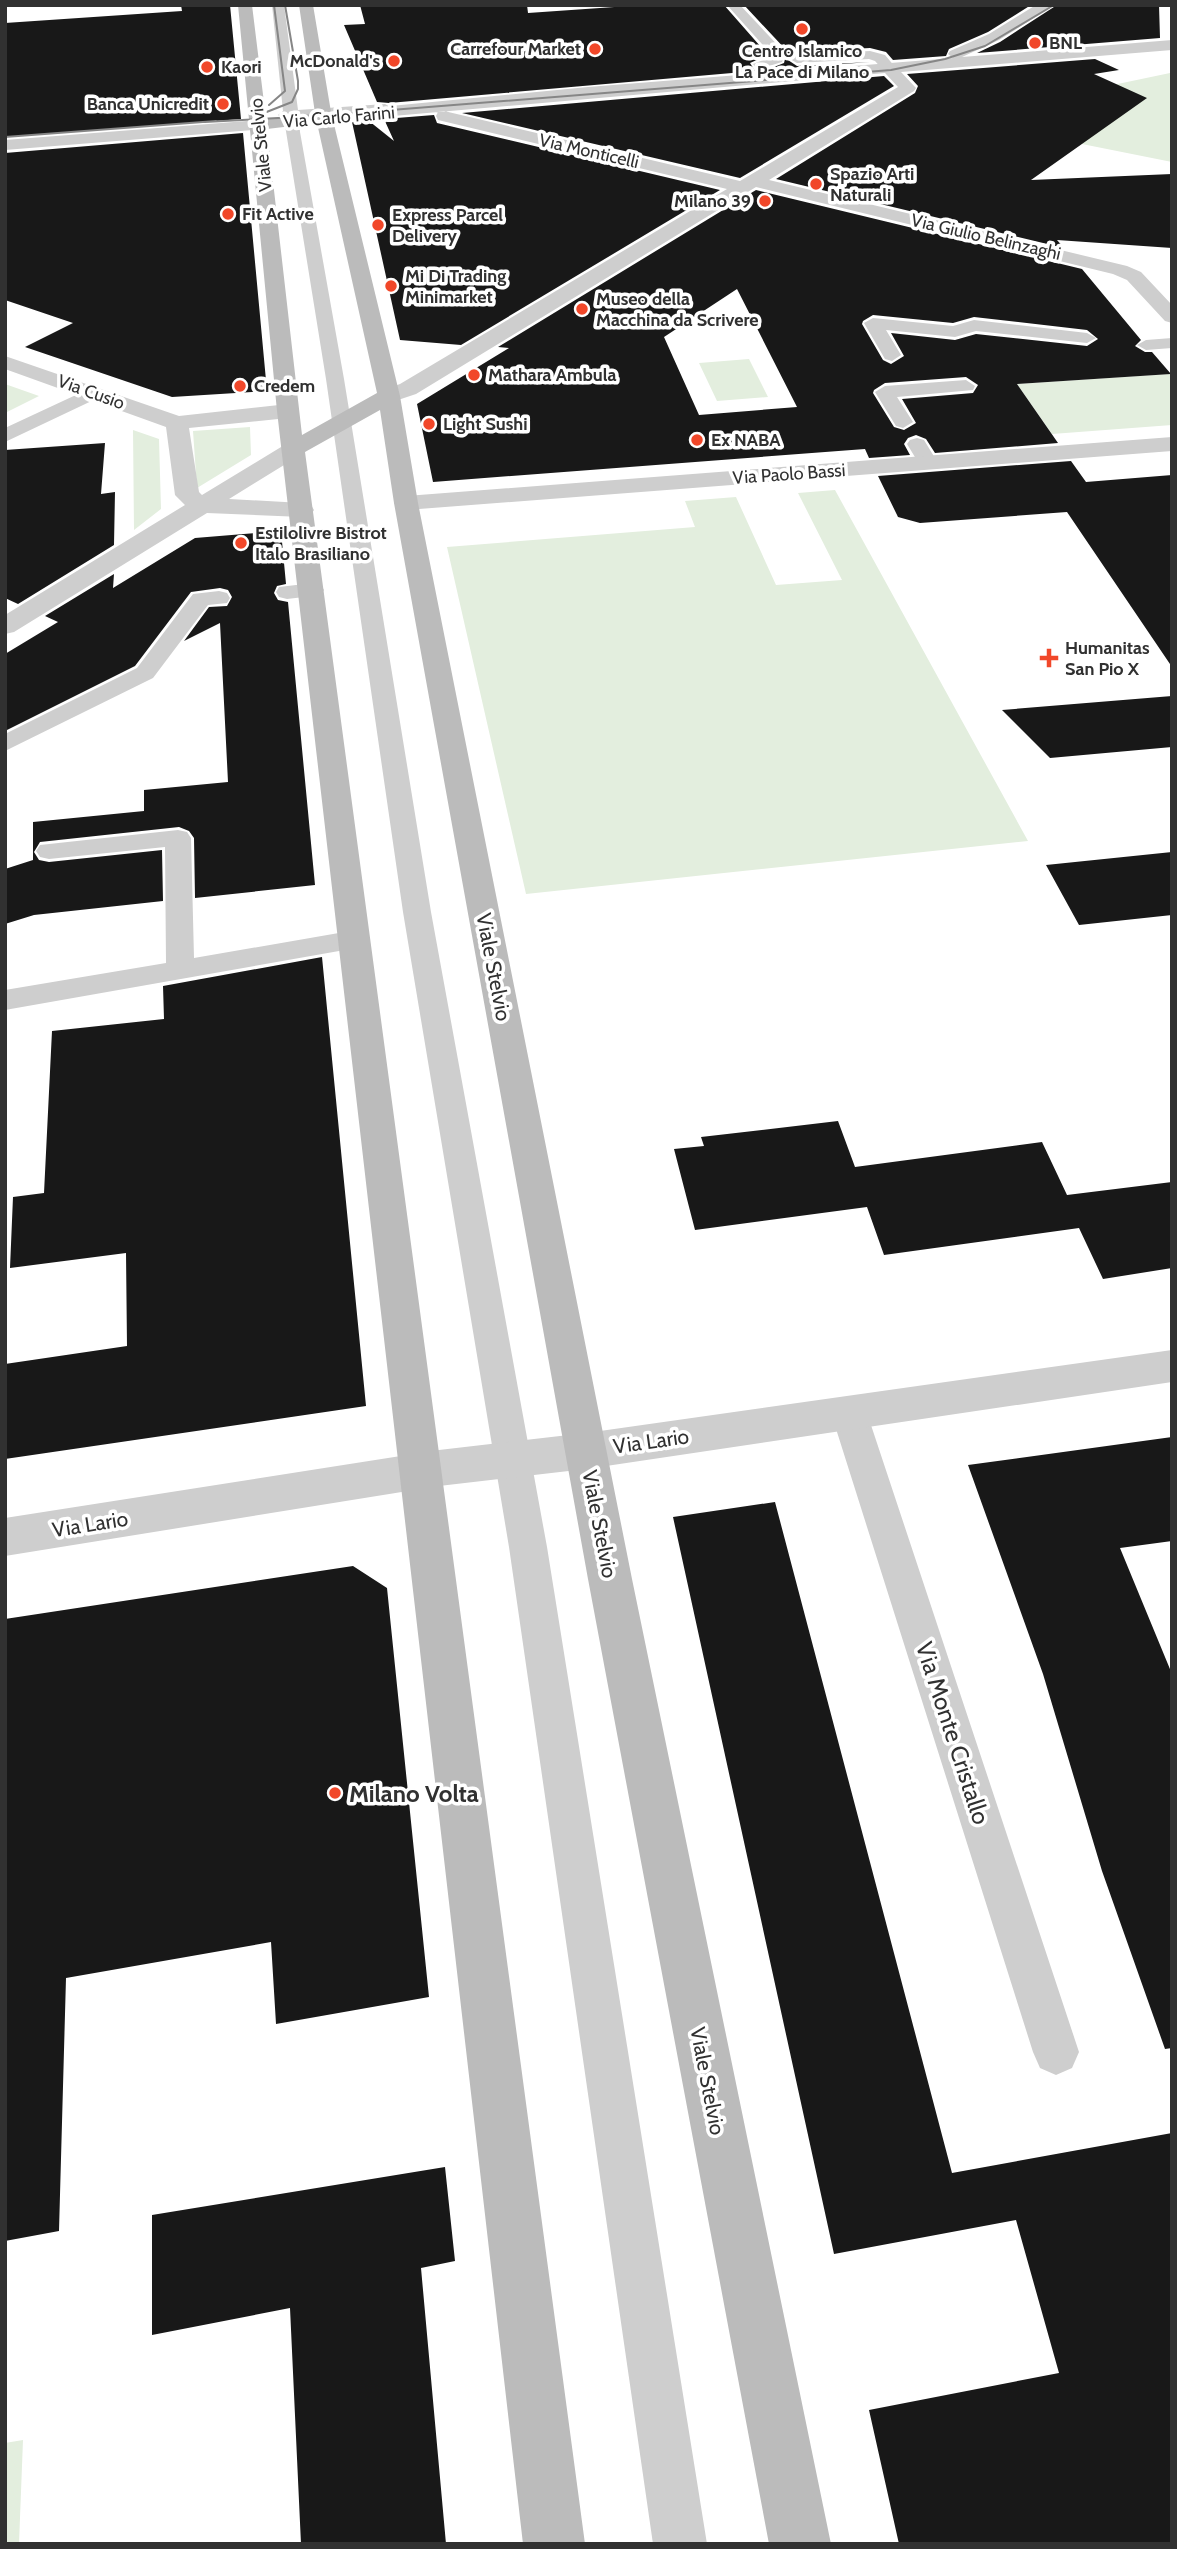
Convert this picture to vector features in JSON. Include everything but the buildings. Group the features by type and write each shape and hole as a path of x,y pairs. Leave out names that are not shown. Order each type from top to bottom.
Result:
{"main road":[{"name":"Viale Stelvio","path":"245,5 288,411 302,510"},
{"path":"294,449 339,413 389,396 323,111 306,5"},
{"name":"Via Carlo Farini","path":"258,121 323,111"},
{"name":"Viale Stelvio","path":"389,396 406,503 586,1451 800,2544"},
{"path":"288,411 339,413"},
{"path":"302,510 300,591 356,939 554,2544"}],"street":[{"path":"889,68 970,50 1047,5"},
{"path":"889,68 1172,46"},
{"name":"Via Carlo Farini","path":"323,111 438,108 588,92 889,68"},
{"path":"389,396 408,389 908,88 889,68"},
{"name":"Via Carlo Farini","path":"323,111 529,88 588,92"},
{"name":"Via Monticelli","path":"438,108 445,117 750,185"},
{"name":"Via Carlo Farini","path":"5,135 258,121"},
{"name":"Via Carlo Farini","path":"5,145 258,121"},
{"name":"Via Giulio Belinzaghi","path":"750,185 1101,264 1152,283 1172,317"},
{"name":"Via Cusio","path":"5,362 177,423"},
{"path":"288,411 177,423 187,495 201,505 302,510"},
{"name":"Via Paolo Bassi","path":"406,503 923,454 1172,444"},
{"path":"5,626 294,449"},
{"name":"Via Lario","path":"5,1537 422,1471 586,1451 1172,1366"}],"lane":[{"name":"Viale Stelvio","path":"278,5 293,132 416,912 513,1460"},
{"path":"733,5 779,53 777,59 760,64 772,78"},
{"path":"797,59 870,55 880,58 889,68"},
{"path":"891,355 873,323 955,332 974,325 1089,341 1036,342 974,334"},
{"path":"1146,345 1172,343"},
{"path":"903,422 885,393 966,386"},
{"path":"5,436 93,393"},
{"path":"5,744 145,673 201,599 219,598"},
{"path":"50,850 177,838 180,970"},
{"path":"5,1000 356,939"},
{"name":"Via Monte Cristallo","path":"849,1413 1056,2052"},
{"path":"513,1460 680,2544"}],"green space":[{"path":"1170,73 1172,162 1082,144 1046,99"},
{"path":"749,359 768,397 717,401 699,363"},
{"path":"1170,374 1172,425 1052,434 1017,384"},
{"path":"5,384 39,396 5,413"},
{"path":"250,427 251,455 197,488 193,431"},
{"path":"133,430 159,439 161,509 134,530"},
{"path":"835,490 1028,841 526,894 447,547 695,527 685,501 736,497 776,585 842,580 798,493"},
{"path":"23,2440 19,2544 5,2544 5,2443"}],"tram line":[{"path":"269,105 285,91 274,5"},
{"path":"264,113 292,102 298,89 285,5"},
{"path":"205,122 316,116 891,70 945,59 985,46 1054,5"},
{"path":"5,137 216,121"}],"place":[{"name":"Centro Islamico La Pace di Milano","path":"802,29"},
{"name":"BNL","path":"1035,43"},
{"name":"Carrefour Market","path":"595,49"},
{"name":"McDonald's","path":"394,61"},
{"name":"Kaori","path":"207,67"},
{"name":"Banca Unicredit","path":"223,104"},
{"name":"Spazio Arti Naturali","path":"816,184"},
{"name":"Milano 39","path":"765,201"},
{"name":"Fit Active","path":"228,214"},
{"name":"Express Parcel Delivery","path":"378,225"},
{"name":"Mi Di Trading Minimarket","path":"391,286"},
{"name":"Museo della Macchina da Scrivere","path":"582,309"},
{"name":"Mathara Ambula","path":"474,375"},
{"name":"Credem","path":"240,386"},
{"name":"Light Sushi","path":"429,424"},
{"name":"Ex NABA","path":"697,440"},
{"name":"Estilolivre Bistrot Italo Brasiliano","path":"241,543"},
{"name":"Humanitas San Pio X","path":"1049,658"},
{"name":"Milano Volta","path":"335,1793"}]}
